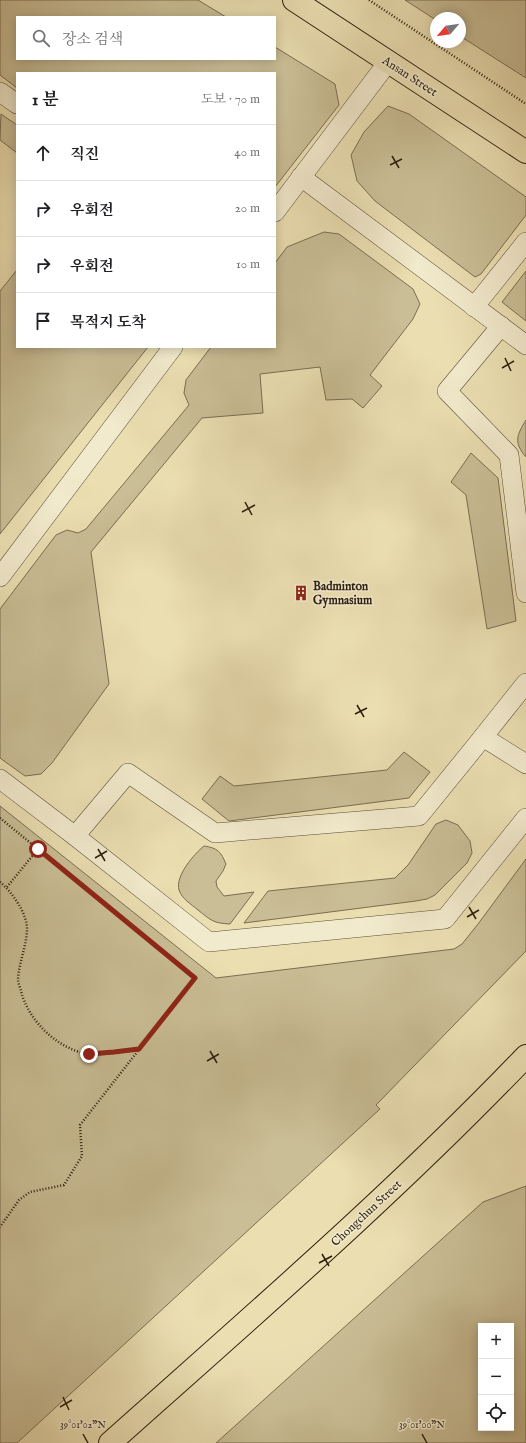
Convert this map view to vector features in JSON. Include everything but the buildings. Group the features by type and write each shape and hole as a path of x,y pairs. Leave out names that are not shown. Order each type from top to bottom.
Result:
{"main road":[{"name":"Ansan Street","path":"294,0 526,152"},
{"name":"Chongchun Street","path":"110,1443 365,1215 484,1100 526,1056"}],"lane":[{"path":"276,211 388,62"},
{"path":"0,92 16,103"},
{"path":"301,177 526,345"},
{"path":"474,306 526,242"},
{"path":"501,326 447,391 509,455 526,593"},
{"path":"0,577 172,348"},
{"path":"75,836 128,773 215,833 419,816 526,683"},
{"path":"483,737 526,764"},
{"path":"0,779 209,942 445,919 526,818"}],"path":[{"path":"369,0 526,104"},
{"path":"0,818 195,978 80,1125 82,1156 64,1185 30,1192 19,1200 0,1227"},
{"path":"7,887 38,849"},
{"path":"0,882 7,887 22,909 27,930 18,980 23,1001 32,1016 49,1034 66,1047 89,1054 139,1049"}],"shaded area":[{"path":"0,0 198,0 224,16 16,16 16,60 276,60 276,48 335,84 339,105 276,186 276,72 16,72 16,87 0,75"},
{"path":"405,0 526,0 526,78 466,40 466,12 430,12 430,16"},
{"path":"388,106 409,114 526,197 526,215 481,274 475,277 375,201 357,181 351,155 364,132"},
{"path":"1,114 16,124 16,152 0,140"},
{"path":"324,232 339,234 413,289 420,304 413,319 370,375 382,386 363,408 352,399 326,400 320,367 260,374 263,413 202,418 91,552 109,684 52,763 41,774 25,776 0,758 0,609 56,535 67,530 78,533 86,529 189,405 184,393 186,380 210,348 276,348 276,262 287,247"},
{"path":"16,271 16,348 147,348 0,534 0,291"},
{"path":"526,271 526,321 502,302"},
{"path":"526,420 526,457 519,447 518,438 520,430"},
{"path":"471,453 498,478 516,621 487,629 466,495 451,482"},
{"path":"404,752 430,772 409,798 229,821 202,799 220,776 234,786 387,770"},
{"path":"0,806 216,978 454,949 462,944 478,924 526,859 526,951 376,1105 380,1109 17,1443 0,1443"},
{"path":"446,820 458,825 470,841 472,853 467,863 435,895 427,899 416,901 244,923 268,891 395,878 408,865 436,824"},
{"path":"204,846 216,849 226,864 216,881 217,887 224,896 254,892 230,924 216,922 210,919 187,901 179,890 180,878 186,866 195,854"},
{"path":"526,1186 526,1443 216,1443 483,1202"}],"place":[{"name":"Badminton Gymnasium","path":"301,593"}],"route":[{"path":"38,849 195,978 139,1049 89,1054"}]}
